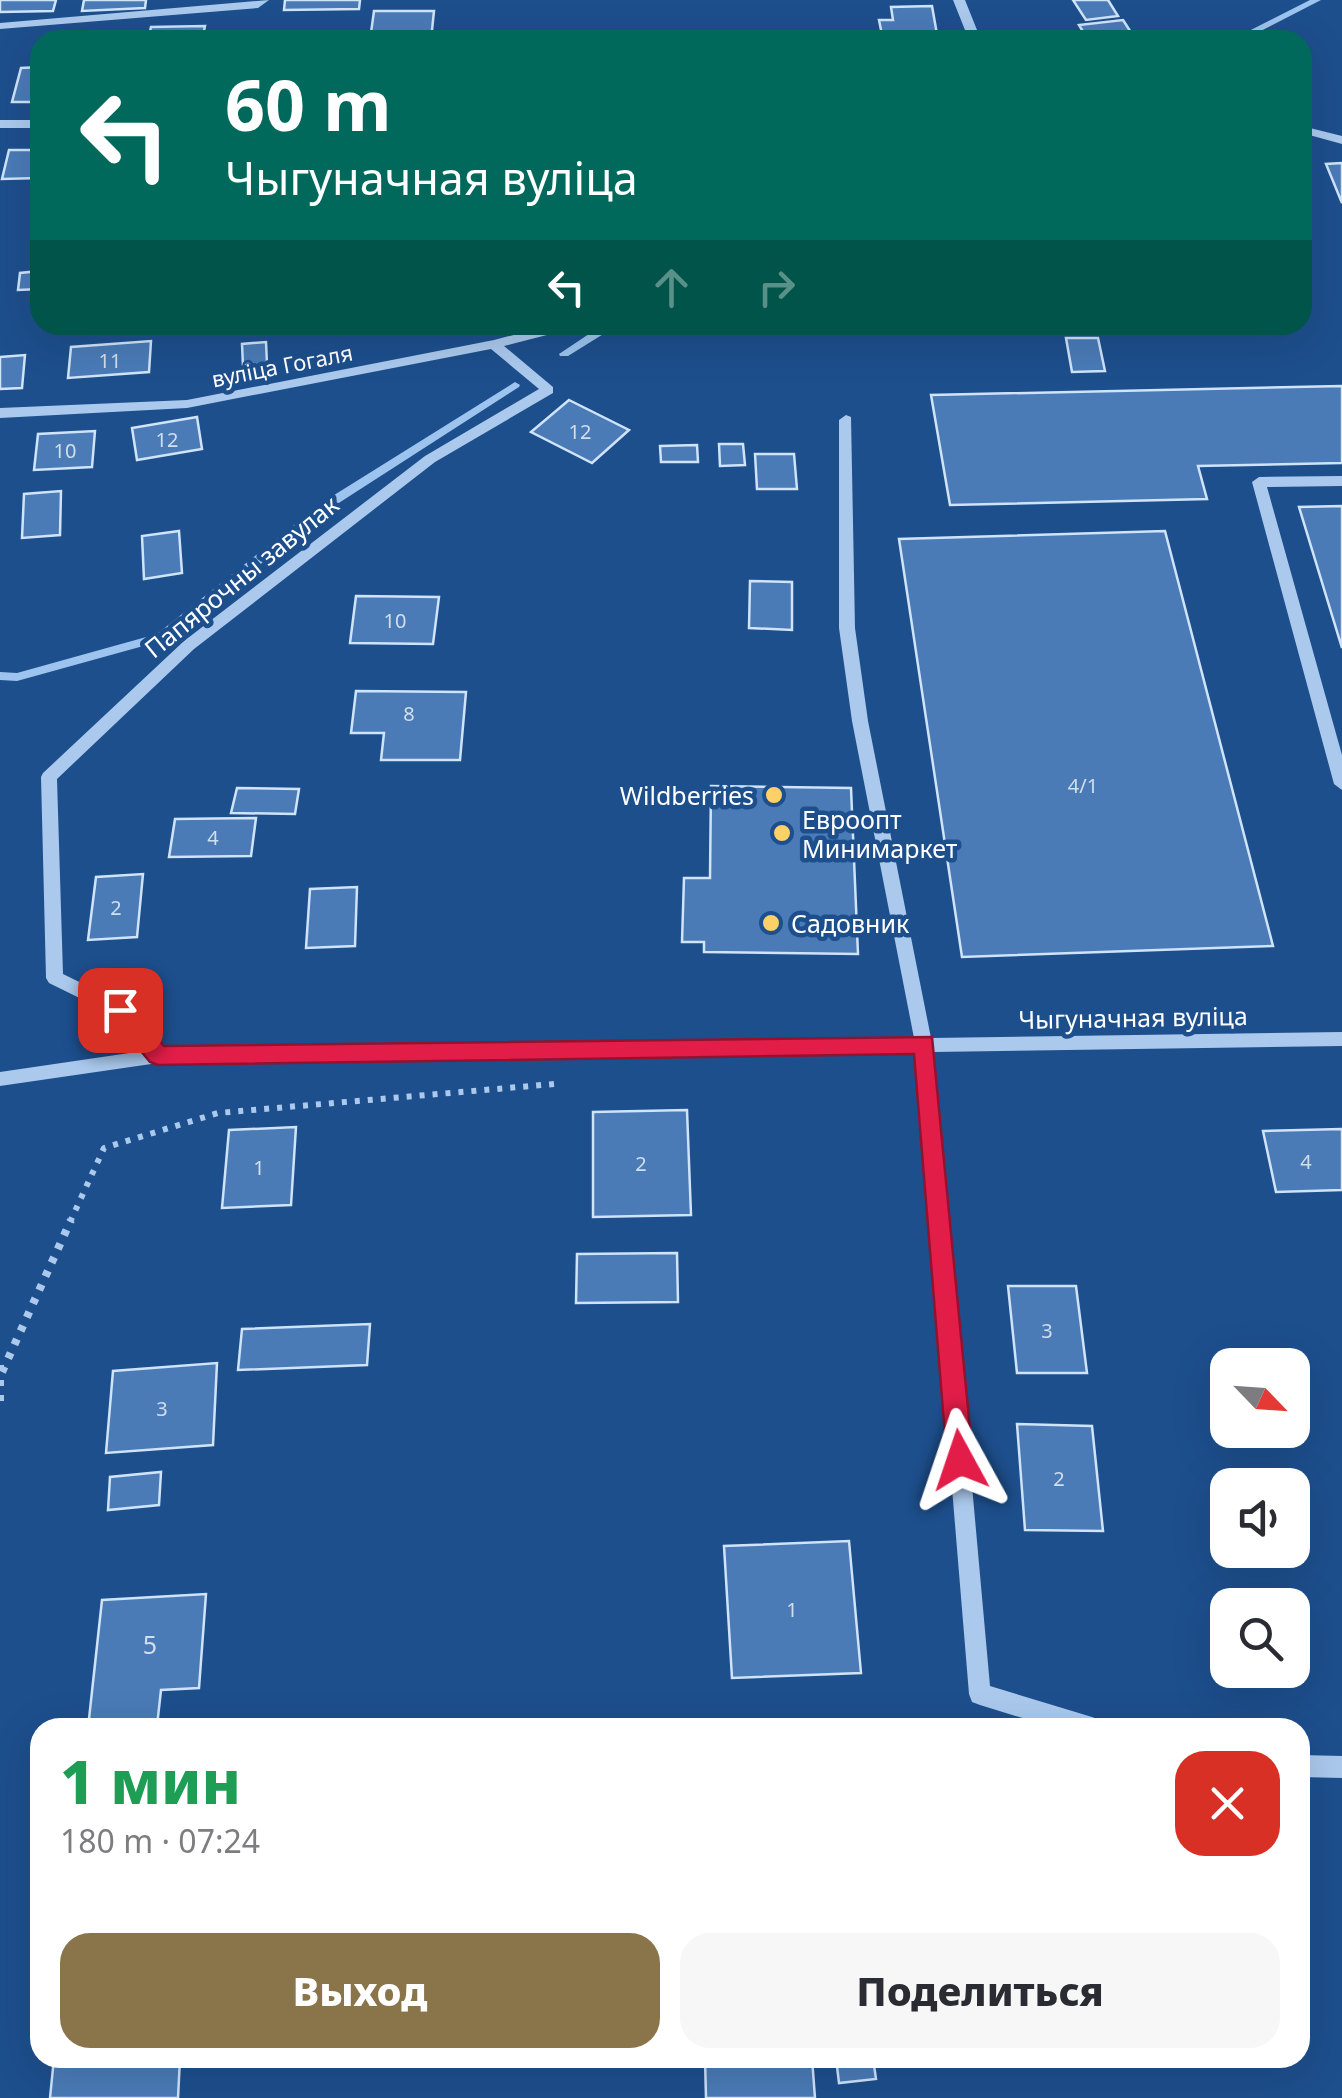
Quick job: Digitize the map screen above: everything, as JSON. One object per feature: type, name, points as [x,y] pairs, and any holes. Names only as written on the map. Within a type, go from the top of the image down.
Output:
[{"type":"street","points":[[0,26],[258,5],[263,0]]},
{"type":"street","points":[[959,0],[972,30]]},
{"type":"street","points":[[0,124],[30,124]]},
{"type":"street","points":[[1312,131],[1342,140]]},
{"type":"street","name":"вуліца Гогаля","points":[[0,413],[188,404],[529,335]]},
{"type":"street","name":"Папярочны завулак","points":[[158,1056],[120,1010],[55,978],[49,777],[204,633],[430,459],[548,390],[494,344]]},
{"type":"street","points":[[846,420],[847,628],[860,721],[924,1044],[980,1694],[1059,1718]]},
{"type":"street","points":[[1342,481],[1259,482],[1342,784]]},
{"type":"street","name":"Чыгуначная вуліца","points":[[0,1079],[158,1056],[1342,1039]]},
{"type":"street","points":[[1310,1766],[1342,1767]]},
{"type":"path","points":[[0,1405],[1,1369],[104,1148],[218,1113],[564,1083]]},
{"type":"building","points":[[0,0],[56,0],[53,11],[0,12]]},
{"type":"building","points":[[84,0],[146,0],[145,8],[82,11]]},
{"type":"building","points":[[285,0],[360,0],[359,9],[284,10]]},
{"type":"building","points":[[1073,0],[1108,0],[1118,16],[1086,20]]},
{"type":"building","points":[[932,6],[936,30],[881,30],[879,20],[893,20],[891,7]]},
{"type":"building","points":[[374,11],[434,11],[432,30],[371,30]]},
{"type":"building","points":[[1123,20],[1130,30],[1082,30],[1079,25]]},
{"type":"building","points":[[205,26],[204,30],[150,30]]},
{"type":"building","points":[[21,68],[30,68],[30,102],[12,102]]},
{"type":"building","points":[[9,150],[30,150],[30,178],[2,179]]},
{"type":"building","points":[[1342,163],[1342,203],[1326,164]]},
{"type":"building","points":[[30,272],[30,289],[18,290],[20,273]]},
{"type":"building","points":[[1066,338],[1098,338],[1105,371],[1072,372]]},
{"type":"building","points":[[151,341],[149,372],[68,378],[71,347]]},
{"type":"building","points":[[266,342],[267,364],[243,366],[242,344]]},
{"type":"building","points":[[25,355],[22,388],[0,389],[0,357]]},
{"type":"building","points":[[1342,386],[1342,463],[1198,466],[1207,499],[950,505],[931,395]]},
{"type":"building","points":[[569,400],[629,430],[592,463],[531,432]]},
{"type":"building","points":[[197,417],[202,449],[137,460],[132,428]]},
{"type":"building","points":[[95,431],[92,467],[34,470],[38,434]]},
{"type":"building","points":[[719,444],[743,444],[745,465],[720,466]]},
{"type":"building","points":[[697,445],[698,462],[661,462],[660,446]]},
{"type":"building","points":[[755,454],[794,454],[797,489],[757,489]]},
{"type":"building","points":[[61,491],[60,535],[22,538],[24,494]]},
{"type":"building","points":[[1342,506],[1342,648],[1299,507]]},
{"type":"building","points":[[179,531],[182,573],[144,579],[142,536]]},
{"type":"building","points":[[1165,531],[1273,946],[962,957],[899,539]]},
{"type":"building","points":[[750,581],[792,582],[792,630],[749,628]]},
{"type":"building","points":[[356,596],[439,597],[433,644],[350,643]]},
{"type":"building","points":[[356,691],[466,692],[460,760],[381,760],[384,733],[351,733]]},
{"type":"building","name":"Евроопт Минимаркет","points":[[711,786],[851,788],[858,954],[704,952],[704,942],[682,942],[684,878],[710,878]]},
{"type":"building","points":[[237,788],[299,789],[295,814],[231,813]]},
{"type":"building","points":[[256,818],[251,856],[169,857],[175,819]]},
{"type":"building","points":[[143,874],[137,937],[88,940],[96,877]]},
{"type":"building","points":[[357,887],[355,946],[306,948],[310,889]]},
{"type":"building","points":[[687,1110],[691,1215],[593,1217],[593,1112]]},
{"type":"building","points":[[296,1127],[291,1205],[222,1208],[229,1130]]},
{"type":"building","points":[[1342,1129],[1342,1190],[1276,1192],[1263,1131]]},
{"type":"building","points":[[677,1253],[678,1302],[576,1303],[577,1254]]},
{"type":"building","points":[[1008,1286],[1076,1286],[1087,1373],[1017,1373]]},
{"type":"building","points":[[370,1324],[367,1365],[238,1370],[242,1329]]},
{"type":"building","points":[[217,1363],[213,1445],[106,1453],[113,1371]]},
{"type":"building","points":[[1017,1424],[1092,1426],[1103,1531],[1025,1530]]},
{"type":"building","points":[[161,1472],[159,1505],[108,1510],[110,1477]]},
{"type":"building","points":[[849,1541],[861,1673],[732,1678],[724,1546]]},
{"type":"building","points":[[206,1594],[199,1688],[161,1690],[158,1718],[89,1718],[102,1600]]},
{"type":"building","points":[[53,2068],[180,2068],[178,2098],[50,2098]]},
{"type":"building","points":[[705,2068],[813,2068],[815,2098],[706,2098]]},
{"type":"building","points":[[837,2068],[874,2068],[876,2079],[839,2083]]},
{"type":"waterway","points":[[1256,30],[1317,0]]},
{"type":"waterway","points":[[564,354],[594,335]]},
{"type":"waterway","points":[[0,676],[17,677],[161,637],[327,505],[515,385]]},
{"type":"place","name":"Wildberries","points":[[774,795]]},
{"type":"place","name":"Евроопт Минимаркет","points":[[782,833]]},
{"type":"place","name":"Садовник","points":[[771,923]]},
{"type":"route","points":[[120,1010],[158,1056],[924,1044],[960,1460]]}]
